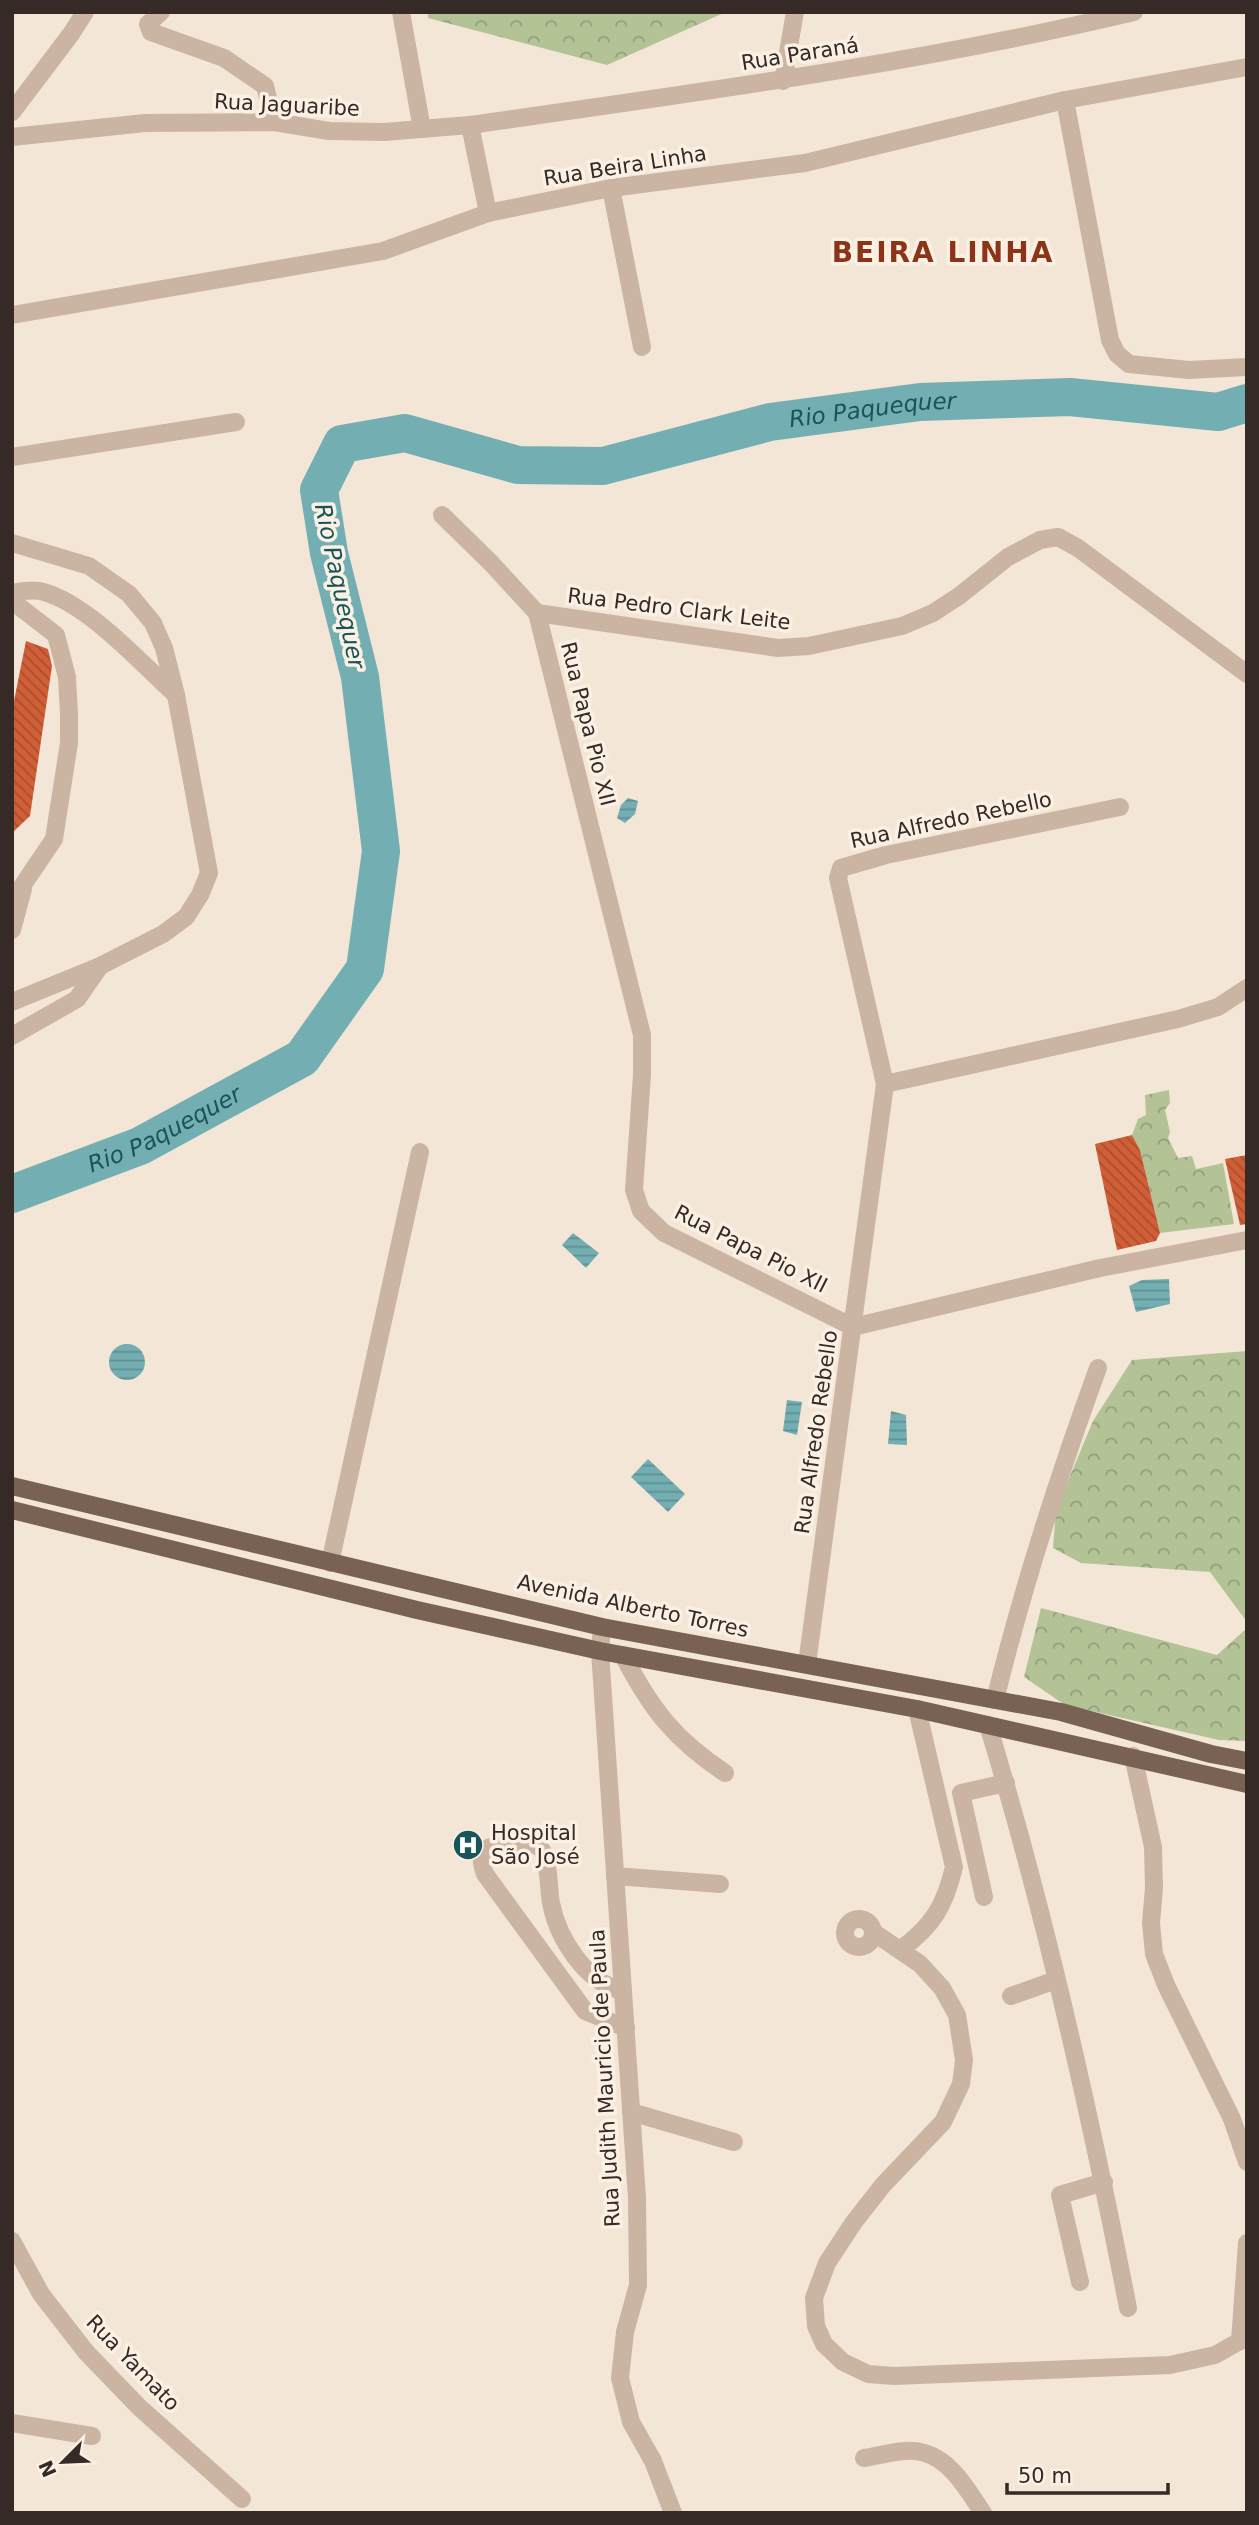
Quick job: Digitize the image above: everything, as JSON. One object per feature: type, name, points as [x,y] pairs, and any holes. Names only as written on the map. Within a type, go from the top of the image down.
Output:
[{"type":"main road","name":"Avenida Alberto Torres","points":[[12,1486],[602,1627],[1061,1712],[1211,1754],[1247,1761]]},
{"type":"main road","points":[[12,1510],[418,1610],[600,1651],[917,1709],[1247,1784]]},
{"type":"street","points":[[12,112],[85,12]]},
{"type":"street","points":[[161,12],[148,24],[151,32],[224,58],[265,86],[274,122]]},
{"type":"street","points":[[401,12],[422,129]]},
{"type":"street","points":[[783,81],[795,12]]},
{"type":"street","name":"Rua Paraná","points":[[470,125],[783,81],[933,54],[1134,12]]},
{"type":"street","name":"Rua Beira Linha","points":[[12,315],[383,251],[488,213],[611,188],[805,163],[1065,100],[1247,67]]},
{"type":"street","points":[[1065,100],[1110,340],[1117,354],[1129,364],[1177,369],[1247,367]]},
{"type":"street","name":"Rua Jaguaribe","points":[[12,137],[145,123],[274,122],[329,131],[384,132],[470,125]]},
{"type":"street","points":[[470,125],[488,213]]},
{"type":"street","points":[[611,188],[642,347]]},
{"type":"street","points":[[12,457],[236,422]]},
{"type":"street","name":"Rua Papa Pio XII","points":[[442,515],[537,613],[642,1035],[635,1190],[642,1211],[664,1233],[853,1327]]},
{"type":"street","name":"Rua Pedro Clark Leite","points":[[537,613],[778,648],[809,646],[902,626],[933,613],[1008,557],[1040,540],[1058,537],[1078,548],[1247,674]]},
{"type":"street","points":[[12,543],[89,566],[129,594],[153,623],[164,648],[176,695],[209,873],[200,895],[186,917],[163,934],[100,966],[12,1002]]},
{"type":"street","points":[[12,593],[24,590],[43,591],[69,602],[94,620],[176,695]]},
{"type":"street","points":[[12,601],[56,635],[67,677],[69,713],[69,743],[54,839],[12,901]]},
{"type":"street","name":"Rua Alfredo Rebello","points":[[807,1664],[886,1084],[838,878],[841,868],[886,855],[1120,807]]},
{"type":"street","points":[[12,930],[24,885]]},
{"type":"street","points":[[12,1036],[77,999],[100,966]]},
{"type":"street","points":[[886,1084],[1178,1019],[1218,1007],[1247,988]]},
{"type":"street","points":[[330,1563],[420,1152]]},
{"type":"street","points":[[853,1327],[1100,1268],[1247,1240]]},
{"type":"street","points":[[995,1700],[1037,1546],[1063,1463],[1098,1368]]},
{"type":"street","name":"Rua Judith Mauricio de Paula","points":[[602,1627],[600,1651],[636,2198],[638,2285],[625,2332],[620,2378],[631,2422],[653,2461],[673,2513]]},
{"type":"street","points":[[623,1655],[641,1690],[676,1734],[694,1752],[725,1773]]},
{"type":"street","points":[[901,1949],[923,1934],[936,1914],[949,1890],[954,1867],[917,1709]]},
{"type":"street","points":[[988,1724],[1006,1783],[1056,1980],[1104,2182],[1128,2308]]},
{"type":"street","points":[[1133,1756],[1153,1847],[1151,1923],[1154,1954],[1166,1985],[1232,2119],[1247,2162]]},
{"type":"street","points":[[984,1897],[961,1793],[1006,1783]]},
{"type":"street","points":[[623,1991],[610,1988],[587,1972],[566,1942],[551,1905],[545,1856],[541,1848],[535,1844],[488,1847],[482,1854],[481,1862],[485,1874],[585,2011],[626,2028]]},
{"type":"street","points":[[615,1876],[720,1884]]},
{"type":"street","points":[[873,1932],[920,1964],[942,1988],[957,2015],[964,2060],[961,2084],[943,2122],[883,2185],[827,2263],[814,2298],[816,2326],[824,2344],[843,2362],[868,2374],[894,2376],[1170,2365],[1215,2355],[1243,2339],[1247,2243]]},
{"type":"street","points":[[1011,1996],[1056,1980]]},
{"type":"street","points":[[631,2112],[734,2142]]},
{"type":"street","points":[[1080,2282],[1060,2195],[1104,2182]]},
{"type":"street","name":"Rua Yamato","points":[[12,2241],[41,2294],[86,2352],[139,2407],[242,2499]]},
{"type":"street","points":[[12,2423],[92,2437]]},
{"type":"street","points":[[864,2458],[903,2452],[925,2453],[950,2468],[983,2513]]},
{"type":"green space","points":[[428,12],[726,12],[607,65],[428,18]]},
{"type":"green space","points":[[1169,1090],[1170,1103],[1165,1110],[1170,1132],[1168,1138],[1178,1158],[1192,1156],[1196,1169],[1223,1163],[1234,1224],[1160,1233],[1140,1150],[1132,1135],[1138,1119],[1146,1115],[1145,1095]]},
{"type":"green space","points":[[1247,1351],[1247,1622],[1210,1572],[1081,1563],[1053,1548],[1056,1510],[1093,1421],[1132,1360]]},
{"type":"green space","points":[[1041,1608],[1217,1655],[1247,1628],[1247,1741],[1219,1740],[1065,1705],[1024,1677]]},
{"type":"water","points":[[628,798],[638,801],[635,814],[625,823],[617,818],[621,805]]},
{"type":"water","points":[[573,1233],[599,1253],[586,1268],[562,1245]]},
{"type":"water","points":[[1169,1279],[1170,1304],[1136,1312],[1129,1286],[1142,1280]]},
{"type":"water","points":[[127,1344],[140,1349],[145,1362],[140,1375],[127,1380],[114,1375],[109,1362],[114,1349]]},
{"type":"water","points":[[787,1400],[802,1402],[797,1435],[783,1431]]},
{"type":"water","points":[[891,1411],[906,1415],[907,1445],[888,1444]]},
{"type":"water","points":[[648,1459],[685,1494],[668,1512],[631,1477]]},
{"type":"building","points":[[26,641],[48,649],[52,666],[30,816],[12,833],[12,711]]},
{"type":"building","points":[[1132,1135],[1140,1150],[1160,1233],[1156,1241],[1117,1250],[1095,1144]]},
{"type":"building","points":[[1247,1155],[1247,1224],[1240,1225],[1225,1159]]},
{"type":"waterway","name":"Rio Paquequer","points":[[12,1194],[140,1146],[302,1058],[365,969],[381,851],[360,677],[329,553],[319,490],[342,444],[405,433],[518,465],[603,466],[770,422],[920,402],[1070,397],[1218,412],[1247,403]]},
{"type":"place","name":"Hospital São José","points":[[468,1845]]},
{"type":"district","name":"BEIRA LINHA","points":[[943,252]]}]
